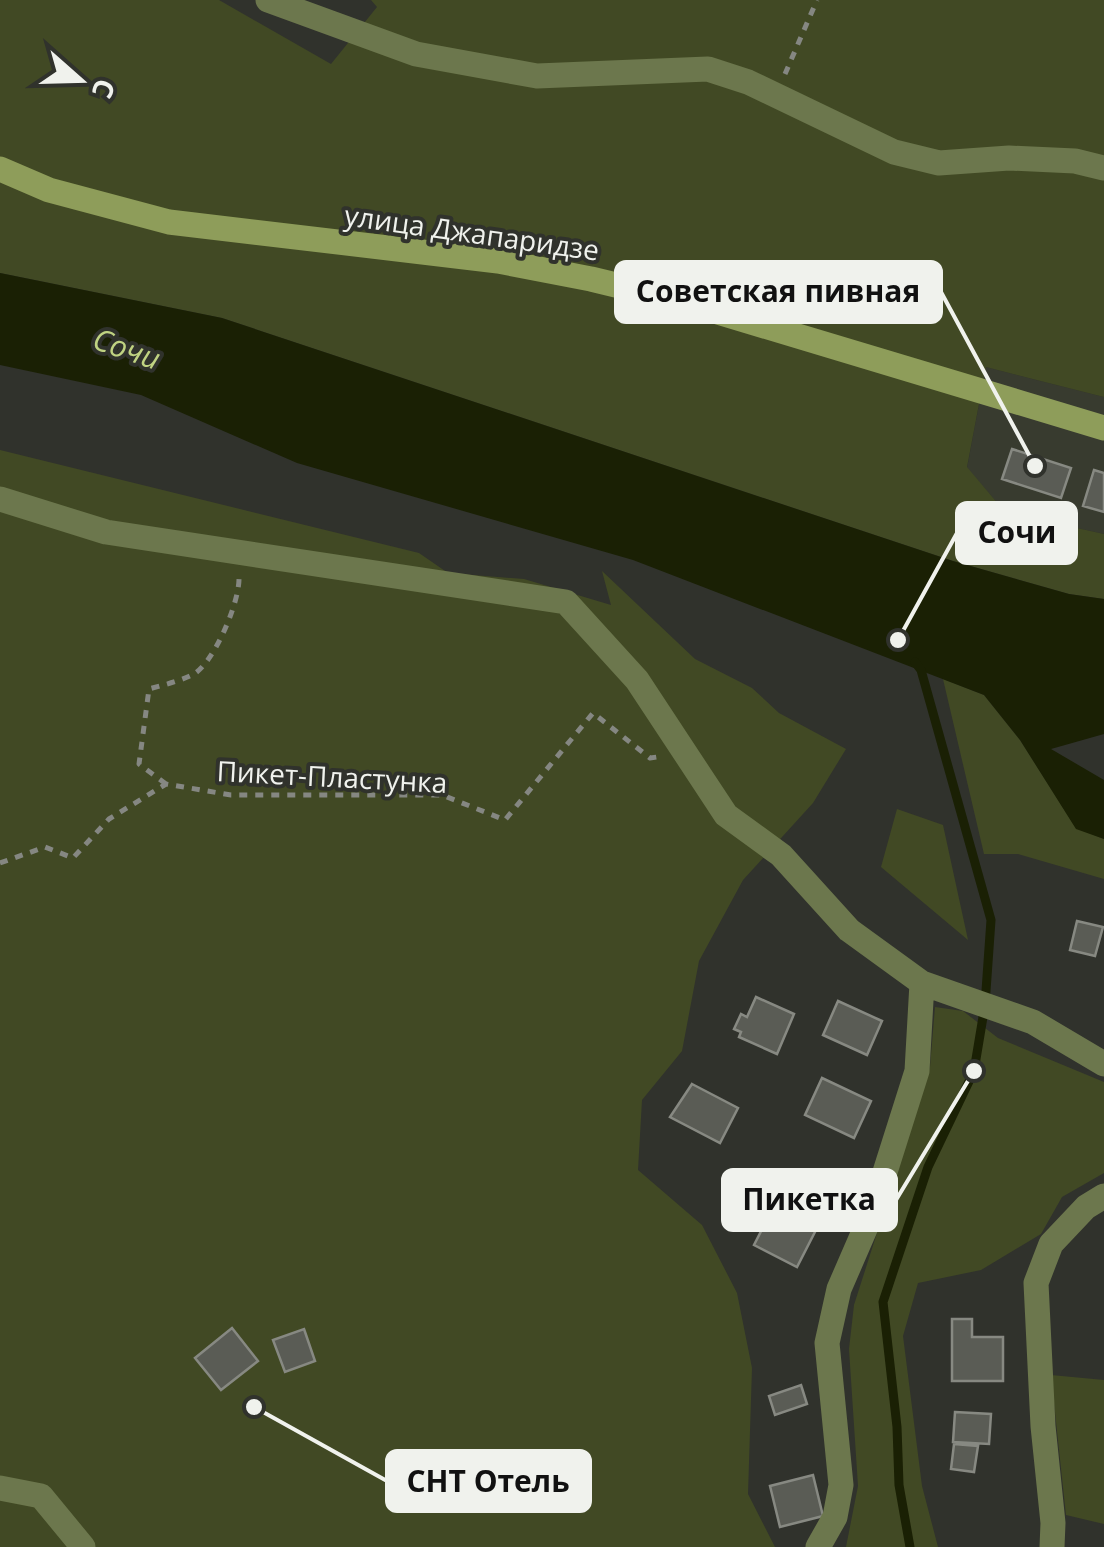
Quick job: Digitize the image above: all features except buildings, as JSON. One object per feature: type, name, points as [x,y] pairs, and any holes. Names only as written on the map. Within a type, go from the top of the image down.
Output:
[{"type":"street","points":[[268,0],[416,54],[536,76],[708,69],[776,95],[894,152],[938,163],[1009,158],[1075,161],[1104,168]]},
{"type":"street","name":"улица Джапаридзе","points":[[0,169],[49,190],[169,222],[498,261],[591,278],[678,300],[1104,428]]},
{"type":"street","points":[[0,499],[106,532],[566,602],[638,680],[726,815],[781,855],[848,930],[922,983],[1033,1022],[1104,1064]]},
{"type":"street","points":[[818,1547],[836,1517],[841,1485],[827,1344],[839,1289],[872,1212],[917,1071],[922,983]]},
{"type":"street","points":[[1052,1547],[1036,1283],[1051,1244],[1086,1208],[1104,1196]]},
{"type":"street","points":[[0,1488],[41,1496],[82,1547]]},
{"type":"path","points":[[776,95],[817,0]]},
{"type":"path","points":[[0,863],[45,846],[73,858],[109,819],[166,784],[139,764],[149,689],[196,673],[220,639],[240,592],[239,552]]},
{"type":"path","name":"Пикет-Пластунка","points":[[166,784],[230,795],[442,795],[505,820],[594,713],[650,758],[684,751]]},
{"type":"shaded area","points":[[0,0],[219,0],[331,64],[377,7],[371,0],[1104,0],[1104,397],[986,367],[967,467],[1005,512],[1104,534],[1104,599],[1069,594],[953,561],[222,318],[0,273]]},
{"type":"shaded area","points":[[986,367],[1104,397],[1104,534],[1005,512],[967,468]]},
{"type":"shaded area","points":[[0,450],[419,553],[448,573],[524,579],[611,605],[602,571],[695,659],[752,688],[779,713],[846,749],[813,803],[743,880],[699,961],[682,1051],[642,1100],[638,1170],[702,1225],[737,1293],[752,1368],[748,1494],[775,1547],[0,1547]]},
{"type":"shaded area","points":[[943,679],[984,695],[1020,740],[1076,828],[1104,839],[1104,879],[1018,854],[984,854]]},
{"type":"shaded area","points":[[897,809],[943,825],[968,940],[881,867]]},
{"type":"shaded area","points":[[935,1007],[963,1011],[998,1038],[1104,1082],[1104,1173],[1062,1197],[1041,1234],[981,1270],[918,1283],[903,1336],[922,1486],[938,1547],[846,1547],[858,1486],[849,1349],[854,1305],[930,1067]]},
{"type":"shaded area","points":[[1051,1375],[1104,1380],[1104,1524],[1066,1515]]},
{"type":"water","points":[[0,273],[222,318],[953,561],[1069,594],[1104,599],[1104,734],[1051,749],[1104,780],[1104,839],[1076,829],[1020,740],[984,695],[633,560],[297,463],[141,395],[0,365]]},
{"type":"waterway","points":[[910,1547],[899,1485],[897,1427],[883,1302],[928,1167],[974,1071],[985,1005],[991,920],[921,670],[915,662]]},
{"type":"place","name":"Советская пивная","points":[[1035,466]]},
{"type":"place","name":"Сочи","points":[[898,640]]},
{"type":"place","name":"Пикетка","points":[[974,1071]]},
{"type":"place","name":"СНТ Отель","points":[[254,1407]]}]
